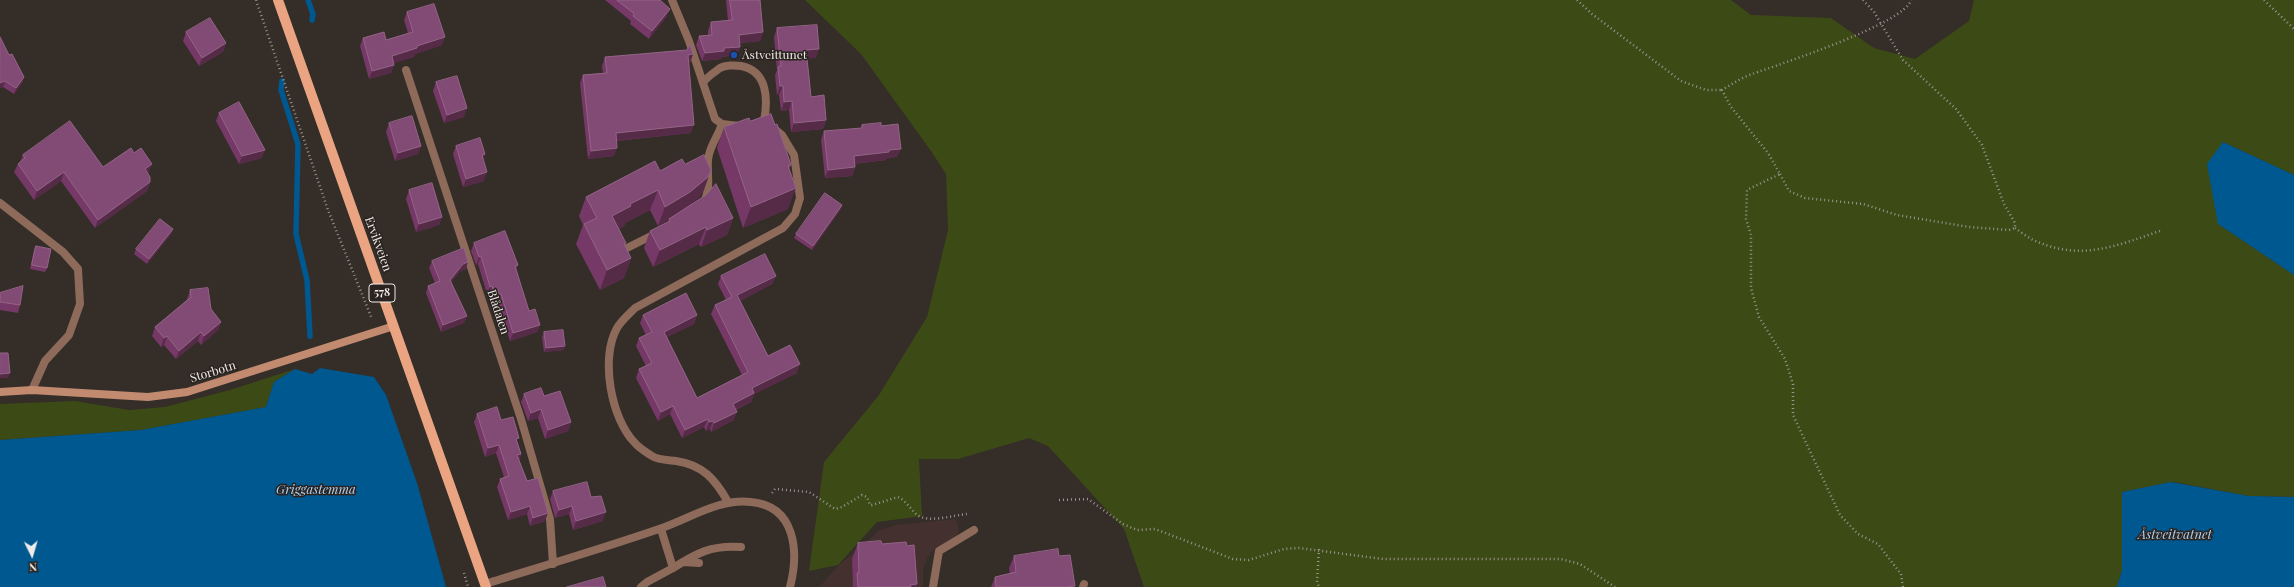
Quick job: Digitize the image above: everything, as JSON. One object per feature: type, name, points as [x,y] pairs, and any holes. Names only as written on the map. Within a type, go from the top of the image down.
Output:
[{"type":"main road","name":"Ervikveien","points":[[278,0],[485,585]]},
{"type":"street","points":[[672,0],[715,118],[722,124],[745,125]]},
{"type":"street","points":[[703,82],[721,67],[737,66],[751,70],[760,77],[765,86],[767,106],[761,122],[782,134],[794,155],[800,198],[795,214],[783,228],[635,308],[617,328],[609,351],[610,383],[618,416],[634,443],[654,457],[680,461],[704,470],[720,487],[728,502]]},
{"type":"street","name":"Blådalen","points":[[406,70],[523,426],[550,519],[553,564]]},
{"type":"street","points":[[697,208],[703,204],[709,192],[708,160],[710,147],[722,124]]},
{"type":"street","points":[[0,203],[63,252],[78,269],[80,304],[69,335],[46,361],[32,390]]},
{"type":"street","points":[[627,248],[665,228]]},
{"type":"street","name":"Storbotn","points":[[0,392],[32,390],[148,397],[187,392],[394,326]]},
{"type":"street","points":[[485,585],[660,529],[728,502],[752,502],[776,510],[788,523],[795,550],[790,587]]},
{"type":"street","points":[[660,529],[673,568]]},
{"type":"street","points":[[933,587],[939,551],[974,530]]},
{"type":"street","points":[[641,587],[698,552],[717,547],[741,547]]},
{"type":"street","points":[[683,562],[699,563]]},
{"type":"path","points":[[256,0],[328,210],[378,332]]},
{"type":"path","points":[[1577,0],[1681,82],[1706,90],[1722,90],[1752,74],[1840,42],[1880,24],[1906,9],[1911,0]]},
{"type":"path","points":[[1863,0],[1874,12],[1903,60],[1956,109],[1982,145],[2004,204],[2015,223],[2015,228]]},
{"type":"path","points":[[2264,0],[2294,29]]},
{"type":"path","points":[[1722,90],[1731,107],[1768,153],[1789,191],[1805,198],[1864,204],[1897,215],[1969,227],[2009,230],[2015,228],[2038,242],[2066,250],[2108,249],[2160,231]]},
{"type":"path","points":[[1780,174],[1747,190],[1746,219],[1751,235],[1751,288],[1759,317],[1786,359],[1793,384],[1793,414],[1840,515],[1858,534],[1878,544],[1901,574],[1903,587]]},
{"type":"path","points":[[765,506],[774,489],[809,492],[835,509],[842,507],[862,495],[867,497],[870,505],[898,497],[917,515],[926,519],[967,514]]},
{"type":"path","points":[[1059,500],[1088,499],[1123,524],[1138,530],[1155,529],[1233,559],[1249,560],[1284,549],[1319,549],[1384,559],[1561,559],[1580,564],[1614,587]]},
{"type":"path","points":[[1319,549],[1317,582],[1319,587]]},
{"type":"path","points":[[463,567],[468,587]]},
{"type":"shaded area","points":[[956,519],[959,531],[955,538],[931,552],[927,559],[923,569],[923,587],[819,587],[839,565],[880,530],[896,525]]},
{"type":"green space","points":[[805,0],[1731,0],[1751,15],[1831,18],[1874,48],[1915,59],[1969,21],[1974,0],[2294,0],[2294,175],[2223,142],[2218,224],[2294,275],[2294,497],[2249,496],[2174,482],[2122,492],[2122,570],[2117,587],[1144,587],[1124,529],[1048,446],[1029,438],[958,459],[919,459],[922,516],[877,522],[838,565],[809,571],[824,462],[879,395],[927,317],[948,230],[946,174],[861,54]]},
{"type":"green space","points":[[295,369],[274,382],[266,407],[141,430],[0,440],[0,404],[75,401],[129,410],[165,407],[230,390]]},
{"type":"water","points":[[2223,142],[2294,175],[2294,275],[2218,224],[2207,164]]},
{"type":"water","name":"Griggastemma","points":[[320,368],[374,377],[386,395],[417,483],[446,587],[0,587],[0,440],[141,430],[266,407],[274,382],[295,369],[312,374]]},
{"type":"water","name":"Åstveitvatnet","points":[[2171,482],[2249,496],[2294,497],[2294,587],[2117,587],[2122,570],[2122,492]]},
{"type":"building","points":[[617,0],[660,0],[670,9],[652,31],[633,16],[634,14]]},
{"type":"building","points":[[730,0],[760,0],[763,32],[739,35],[740,47],[724,48],[724,51],[705,53],[699,36],[712,35],[711,22],[732,20]]},
{"type":"building","points":[[434,4],[445,37],[392,56],[394,65],[372,71],[363,38],[384,32],[386,40],[413,32],[407,12]]},
{"type":"building","points":[[210,18],[226,43],[202,58],[186,32]]},
{"type":"building","points":[[817,25],[819,49],[806,50],[811,97],[824,95],[826,120],[794,123],[792,101],[784,102],[783,86],[780,86],[778,67],[781,66],[777,28]]},
{"type":"building","points":[[0,37],[9,55],[12,54],[24,77],[16,88],[5,81],[0,83]]},
{"type":"building","points":[[690,45],[693,54],[688,55],[694,125],[616,133],[617,148],[591,151],[583,75],[607,73],[605,57],[687,50]]},
{"type":"building","points":[[457,76],[467,108],[447,115],[436,82]]},
{"type":"building","points":[[239,102],[265,150],[242,156],[219,113]]},
{"type":"building","points":[[771,114],[775,125],[777,124],[791,165],[788,166],[796,188],[751,207],[724,127],[749,118],[750,121]]},
{"type":"building","points":[[412,116],[421,146],[398,153],[389,123]]},
{"type":"building","points":[[70,121],[103,167],[131,148],[134,153],[141,148],[152,164],[145,169],[150,177],[150,182],[98,220],[64,172],[37,191],[18,164],[25,158],[23,155]]},
{"type":"building","points":[[881,123],[881,126],[898,124],[901,149],[854,156],[855,167],[828,170],[824,131],[862,128],[862,125]]},
{"type":"building","points":[[480,138],[485,154],[482,155],[487,172],[466,179],[456,146]]},
{"type":"building","points":[[704,155],[711,170],[708,177],[690,192],[665,207],[658,190],[630,204],[631,206],[612,216],[626,243],[624,244],[631,258],[607,270],[584,224],[597,218],[586,197],[655,161],[660,171],[682,159],[685,164]]},
{"type":"building","points":[[432,183],[442,217],[419,224],[409,190]]},
{"type":"building","points":[[716,184],[733,218],[707,230],[706,227],[660,250],[650,231],[670,221],[669,219],[706,195]]},
{"type":"building","points":[[825,193],[842,205],[813,246],[796,234]]},
{"type":"building","points":[[160,219],[173,229],[149,259],[136,249]]},
{"type":"building","points":[[505,231],[518,265],[515,266],[529,311],[535,309],[540,325],[513,333],[501,294],[495,295],[492,286],[490,287],[481,256],[479,257],[474,243]]},
{"type":"building","points":[[36,246],[51,249],[47,268],[32,265]]},
{"type":"building","points":[[464,248],[468,262],[463,264],[450,280],[467,316],[443,325],[428,286],[440,281],[432,261]]},
{"type":"building","points":[[765,254],[776,276],[737,295],[768,356],[790,345],[800,364],[752,388],[754,393],[733,404],[737,412],[714,423],[713,421],[709,422],[708,419],[685,430],[673,406],[661,412],[639,369],[652,363],[639,338],[652,332],[643,315],[686,293],[697,315],[664,332],[697,398],[748,372],[715,305],[732,297],[721,276]]},
{"type":"building","points":[[23,286],[20,305],[0,302],[0,293]]},
{"type":"building","points":[[208,288],[211,309],[221,322],[204,336],[201,332],[179,351],[167,336],[164,338],[155,327],[191,297],[190,290]]},
{"type":"building","points":[[563,330],[565,346],[546,348],[544,332]]},
{"type":"building","points":[[0,353],[8,353],[10,373],[0,374]]},
{"type":"building","points":[[541,388],[544,396],[560,391],[571,422],[548,430],[541,409],[531,413],[524,394]]},
{"type":"building","points":[[497,407],[501,420],[513,417],[519,438],[516,439],[521,454],[517,455],[527,481],[538,478],[548,513],[533,518],[530,506],[511,512],[500,479],[509,476],[499,445],[488,448],[477,414]]},
{"type":"building","points":[[587,482],[591,497],[601,496],[606,512],[576,521],[572,506],[559,510],[553,491]]},
{"type":"building","points":[[881,541],[882,544],[906,542],[907,546],[914,545],[917,584],[910,585],[911,587],[858,587],[858,543]]},
{"type":"building","points":[[1058,549],[1059,556],[1070,555],[1075,586],[996,587],[995,577],[1016,572],[1014,556]]},
{"type":"building","points":[[603,577],[606,587],[567,587]]},
{"type":"waterway","points":[[308,0],[313,14],[312,20]]},
{"type":"waterway","points":[[282,81],[281,90],[298,144],[296,234],[307,280],[310,336]]},
{"type":"place","name":"Åstveittunet","points":[[734,55]]}]
